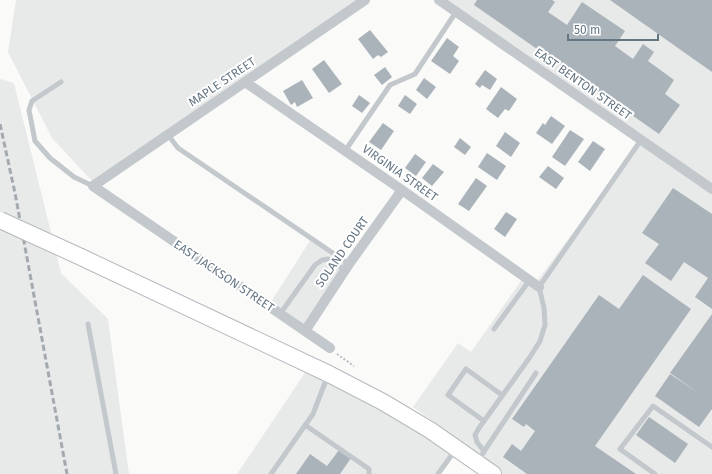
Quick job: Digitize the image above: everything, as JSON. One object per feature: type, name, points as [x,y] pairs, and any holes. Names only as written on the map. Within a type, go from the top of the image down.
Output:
[{"type":"main road","points":[[0,220],[15,225],[328,374],[383,402],[430,430],[457,449],[481,457],[493,474]]},
{"type":"street","name":"MAPLE STREET","points":[[93,186],[364,0]]},
{"type":"street","name":"EAST BENTON STREET","points":[[439,0],[712,189]]},
{"type":"street","name":"VIRGINIA STREET","points":[[245,82],[345,150],[539,288]]},
{"type":"street","name":"EAST JACKSON STREET","points":[[93,186],[330,348]]},
{"type":"street","name":"SOLAND COURT","points":[[305,331],[347,267],[402,190]]},
{"type":"lane","points":[[345,150],[390,85],[415,74],[456,12]]},
{"type":"lane","points":[[61,82],[32,100],[29,110],[35,141],[50,158],[74,177],[93,186]]},
{"type":"lane","points":[[168,135],[178,148],[347,267]]},
{"type":"lane","points":[[481,457],[475,435],[540,341],[545,325],[544,308],[539,288],[641,140]]},
{"type":"lane","points":[[280,314],[315,265],[322,260],[328,259],[347,267]]},
{"type":"lane","points":[[494,329],[529,281]]},
{"type":"lane","points":[[88,324],[116,474]]},
{"type":"lane","points":[[484,421],[448,395],[466,369],[502,395]]},
{"type":"lane","points":[[481,457],[536,373]]},
{"type":"lane","points":[[271,474],[313,414],[328,374]]},
{"type":"lane","points":[[655,474],[620,450],[653,406],[712,447]]},
{"type":"lane","points":[[305,425],[369,469],[369,474]]},
{"type":"lane","points":[[438,474],[457,449]]},
{"type":"path","points":[[330,348],[354,366]]},
{"type":"shaded area","points":[[16,0],[363,0],[93,182],[52,138],[8,52]]},
{"type":"shaded area","points":[[441,0],[712,0],[712,187]]},
{"type":"shaded area","points":[[0,79],[14,83],[61,273],[108,319],[129,474],[0,474]]},
{"type":"shaded area","points":[[641,141],[712,191],[712,474],[497,474],[468,453],[471,448],[413,407],[458,343],[471,352],[523,278],[534,285]]},
{"type":"shaded area","points":[[311,239],[348,264],[304,330],[269,305]]},
{"type":"shaded area","points":[[309,367],[455,449],[437,474],[237,474]]},
{"type":"building","points":[[477,0],[552,0],[555,2],[548,12],[567,25],[582,2],[625,31],[615,46],[633,59],[643,44],[654,52],[648,61],[674,80],[665,94],[680,105],[659,134],[474,5]]},
{"type":"building","points":[[610,0],[712,0],[712,72]]},
{"type":"building","points":[[370,30],[388,52],[381,57],[378,55],[373,59],[358,39]]},
{"type":"building","points":[[447,38],[459,47],[453,56],[459,61],[450,74],[431,61]]},
{"type":"building","points":[[324,60],[342,84],[329,93],[312,69]]},
{"type":"building","points":[[385,67],[392,77],[382,85],[374,75]]},
{"type":"building","points":[[485,70],[497,79],[490,90],[482,85],[480,88],[475,84]]},
{"type":"building","points":[[424,78],[436,87],[427,99],[416,90]]},
{"type":"building","points":[[302,80],[313,98],[297,107],[295,102],[291,105],[283,91]]},
{"type":"building","points":[[501,87],[517,99],[509,111],[505,109],[498,118],[486,109]]},
{"type":"building","points":[[359,95],[370,103],[362,113],[352,106]]},
{"type":"building","points":[[405,95],[417,104],[410,114],[398,106]]},
{"type":"building","points":[[551,116],[565,126],[552,144],[536,133],[543,123],[545,125]]},
{"type":"building","points":[[383,123],[394,131],[381,150],[369,142]]},
{"type":"building","points":[[570,130],[584,139],[565,166],[552,157]]},
{"type":"building","points":[[505,132],[520,143],[511,157],[496,146]]},
{"type":"building","points":[[460,138],[471,147],[465,155],[454,147]]},
{"type":"building","points":[[593,141],[605,149],[590,171],[578,162]]},
{"type":"building","points":[[487,153],[506,166],[497,180],[478,167]]},
{"type":"building","points":[[415,154],[426,162],[416,176],[405,168]]},
{"type":"building","points":[[433,164],[444,172],[432,186],[422,178]]},
{"type":"building","points":[[548,166],[564,178],[556,189],[539,177]]},
{"type":"building","points":[[476,178],[487,186],[469,211],[458,204]]},
{"type":"building","points":[[673,188],[712,214],[712,309],[695,297],[708,278],[684,262],[671,281],[645,263],[659,244],[642,233]]},
{"type":"building","points":[[506,212],[517,219],[505,237],[494,229]]},
{"type":"building","points":[[643,275],[691,309],[595,446],[636,474],[527,474],[503,457],[512,444],[521,451],[535,431],[526,424],[524,427],[512,419],[599,295],[619,309]]},
{"type":"building","points":[[712,314],[712,409],[699,427],[655,396],[670,374],[700,394],[670,373]]},
{"type":"building","points":[[649,417],[688,444],[675,463],[636,435]]},
{"type":"building","points":[[339,450],[351,458],[340,474],[296,474],[310,454],[327,466]]},
{"type":"railway","points":[[0,124],[15,193],[67,474]]}]
